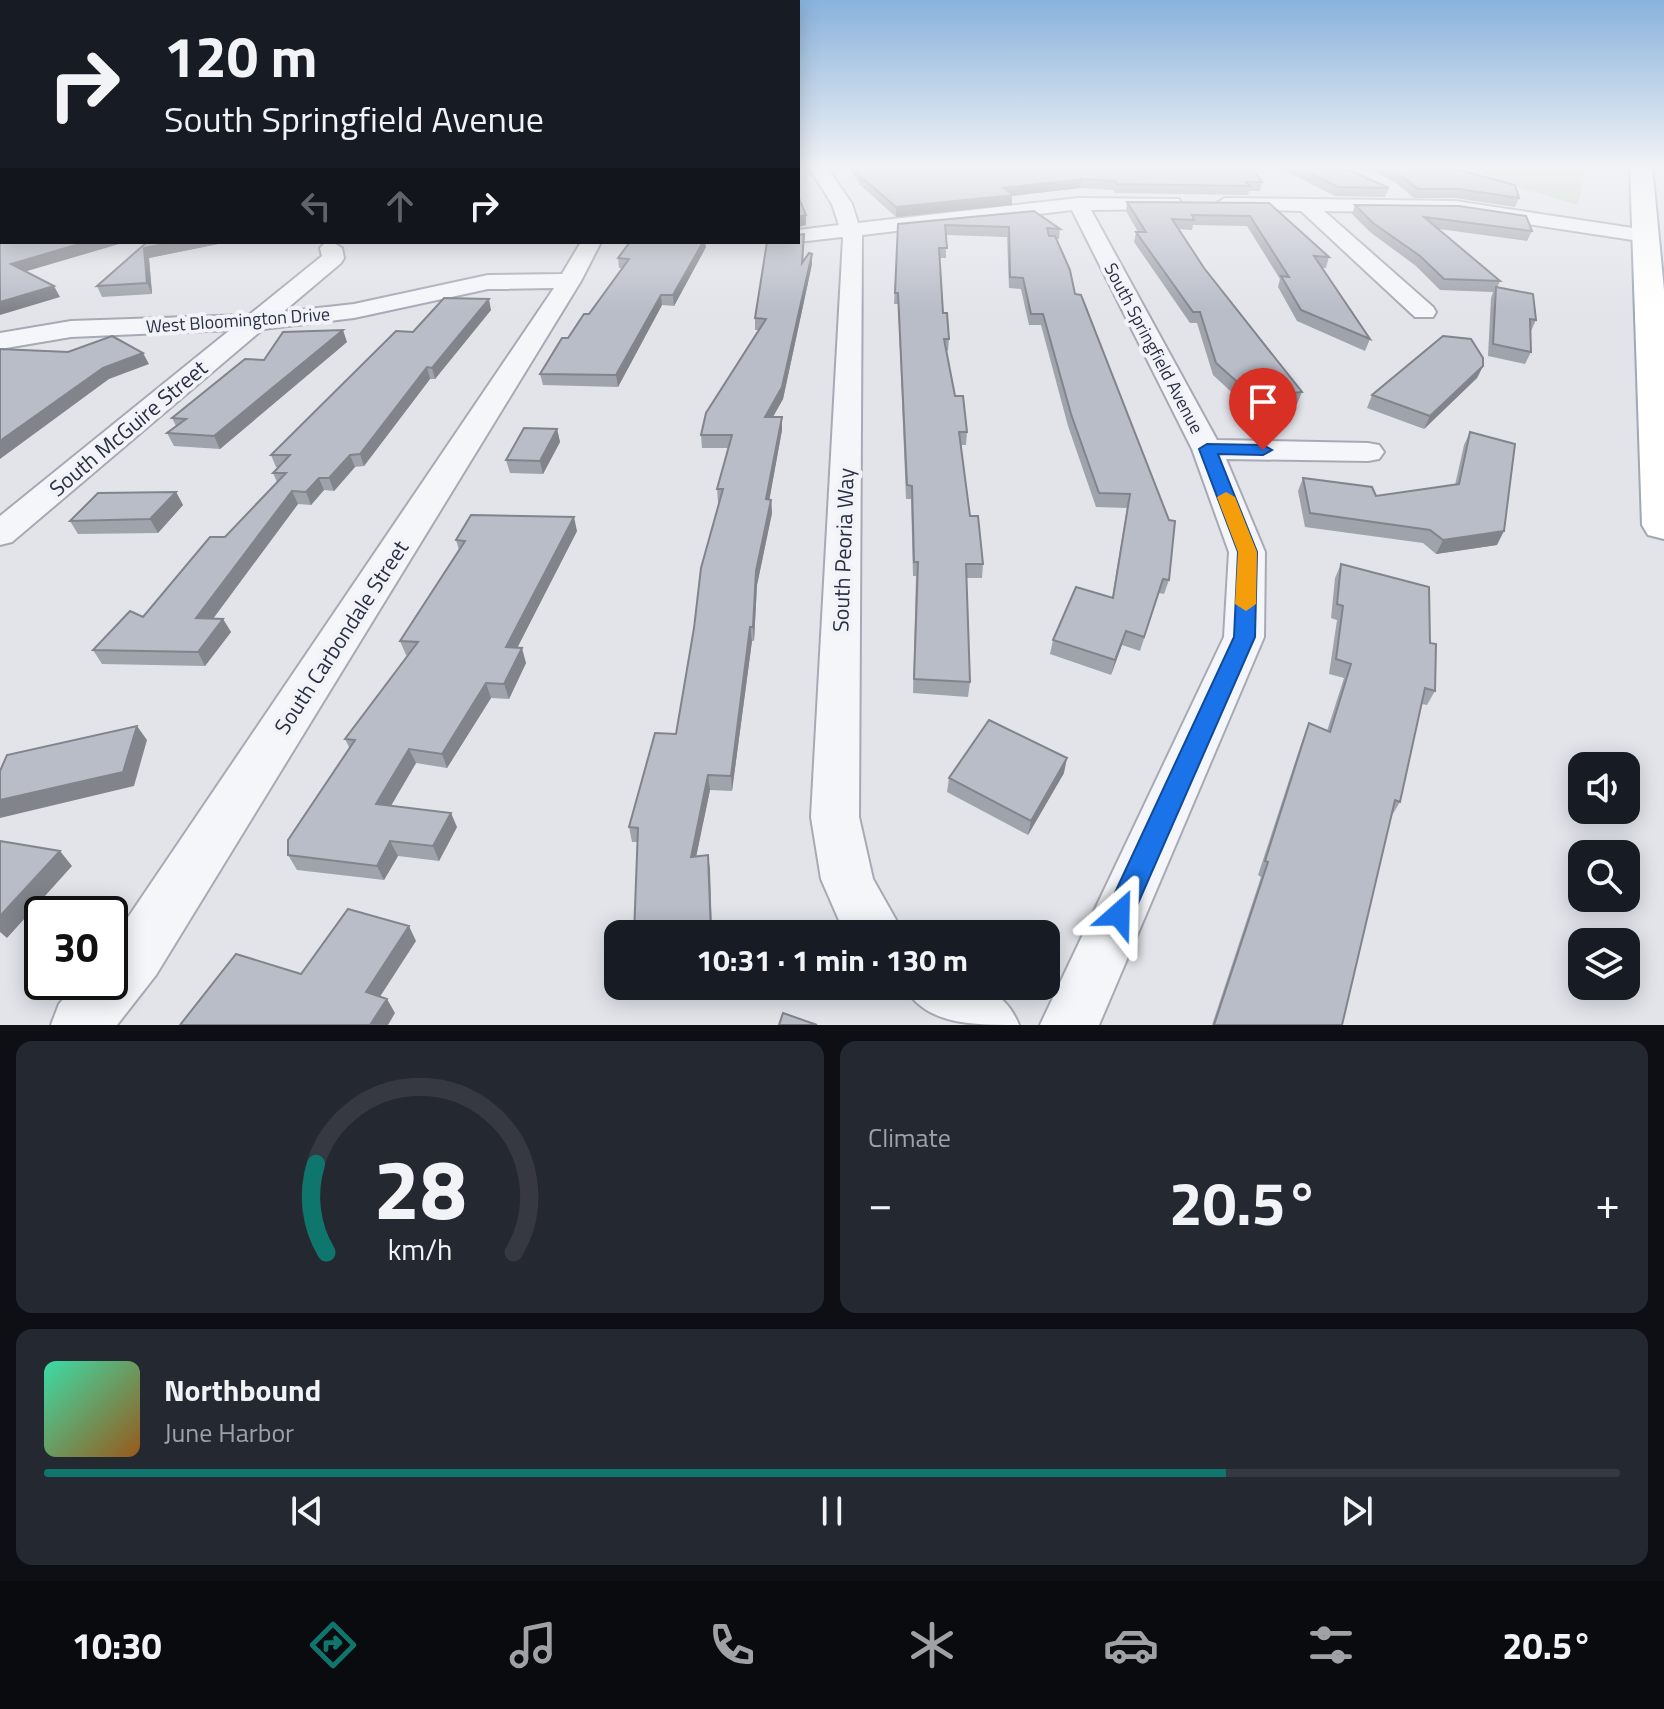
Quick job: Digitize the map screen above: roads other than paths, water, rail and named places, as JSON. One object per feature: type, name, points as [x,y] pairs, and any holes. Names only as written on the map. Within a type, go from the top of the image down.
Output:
[{"type":"main road","points":[[1644,214],[1664,525]]},
{"type":"street","name":"South Peoria Way","points":[[845,214],[853,254],[835,817],[841,868],[866,920]]},
{"type":"street","points":[[800,236],[992,214]]},
{"type":"street","name":"South Springfield Avenue","points":[[1069,1025],[1244,637],[1247,552],[1207,449],[1083,214]]},
{"type":"street","points":[[1316,214],[1424,312]]},
{"type":"street","points":[[1509,214],[1646,236]]},
{"type":"street","name":"South Carbondale Street","points":[[80,1025],[136,956],[570,281],[590,244]]},
{"type":"street","name":"South McGuire Street","points":[[0,534],[333,258],[331,248]]},
{"type":"street","name":"West Bloomington Drive","points":[[0,341],[71,329],[256,322],[354,311],[488,282],[570,281]]},
{"type":"street","name":"South Springfield Avenue","points":[[1207,449],[1368,452]]},
{"type":"street","points":[[953,1000],[990,1025]]}]
